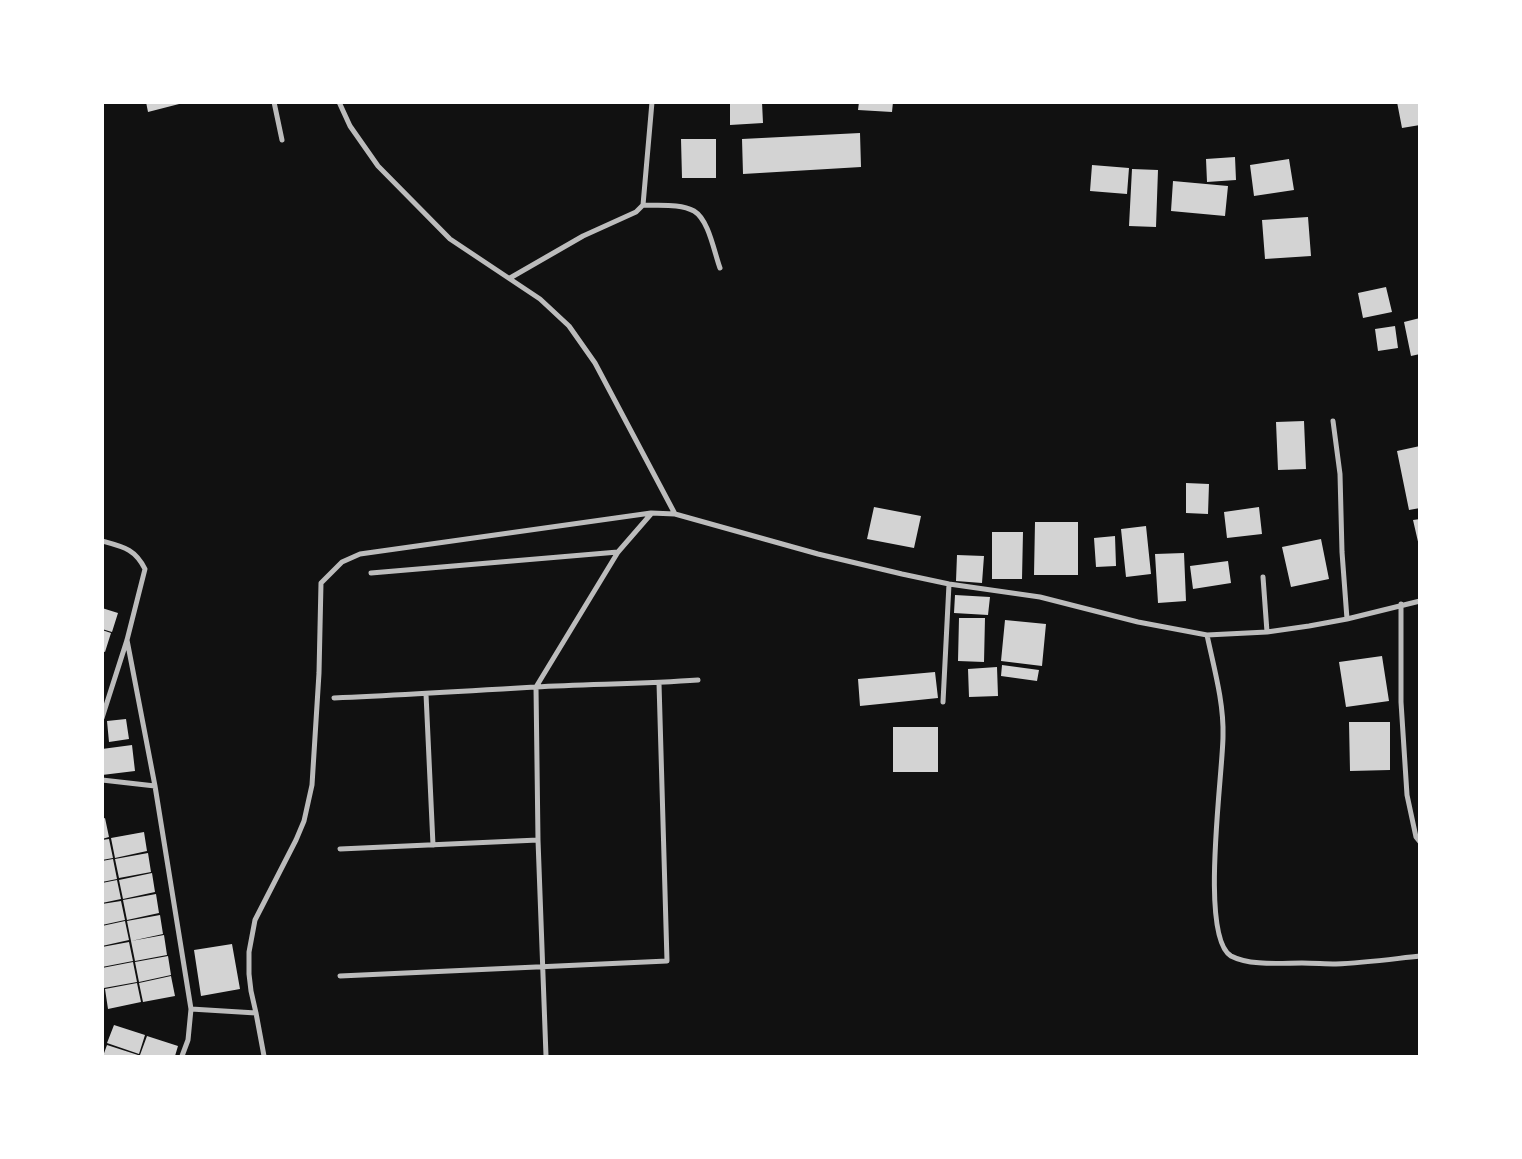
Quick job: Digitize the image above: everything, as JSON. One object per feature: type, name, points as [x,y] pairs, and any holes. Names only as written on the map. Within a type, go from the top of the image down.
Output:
[{"type":"street","points":[[274,102],[282,140]]},
{"type":"street","points":[[339,102],[350,126],[363,146],[405,194],[450,239],[540,299],[569,326],[595,363],[674,514]]},
{"type":"street","points":[[510,278],[583,236],[636,212],[643,205],[652,102]]},
{"type":"street","points":[[643,205],[675,206],[694,212],[705,223],[720,268]]},
{"type":"street","points":[[1333,421],[1340,474],[1342,552],[1347,619]]},
{"type":"street","points":[[546,1056],[538,840],[536,687],[618,552],[651,513]]},
{"type":"street","points":[[264,1056],[249,974],[255,920],[296,840],[304,821],[312,785],[319,673],[321,583],[342,562],[360,554],[651,513],[674,514],[818,554],[949,584],[1040,597],[1138,622],[1207,635],[1267,632],[1347,619],[1401,604],[1420,601]]},
{"type":"street","points":[[102,541],[127,548],[139,558],[145,569],[127,640],[102,718]]},
{"type":"street","points":[[371,573],[618,552]]},
{"type":"street","points":[[1263,577],[1267,632]]},
{"type":"street","points":[[943,702],[949,584]]},
{"type":"street","points":[[1401,604],[1401,702],[1407,795],[1416,837],[1420,842]]},
{"type":"street","points":[[1207,635],[1222,709],[1223,737],[1214,887],[1218,928],[1223,948],[1229,955],[1240,960],[1276,964],[1337,964],[1420,956]]},
{"type":"street","points":[[127,640],[155,786],[191,1009],[188,1040],[182,1056]]},
{"type":"street","points":[[334,698],[698,680]]},
{"type":"street","points":[[340,976],[666,962],[668,960],[659,683]]},
{"type":"street","points":[[426,694],[433,845]]},
{"type":"street","points":[[102,780],[155,786]]},
{"type":"street","points":[[340,849],[538,840]]},
{"type":"street","points":[[191,1009],[256,1013]]},
{"type":"building","points":[[146,102],[183,102],[183,103],[148,112]]},
{"type":"building","points":[[730,102],[762,102],[763,123],[730,125]]},
{"type":"building","points":[[859,102],[893,102],[892,112],[858,110]]},
{"type":"building","points":[[1397,102],[1420,102],[1420,125],[1402,128]]},
{"type":"building","points":[[860,133],[861,167],[743,174],[742,139]]},
{"type":"building","points":[[681,139],[716,139],[716,178],[682,178]]},
{"type":"building","points":[[1235,157],[1236,180],[1207,182],[1206,159]]},
{"type":"building","points":[[1289,159],[1294,190],[1254,196],[1250,165]]},
{"type":"building","points":[[1092,165],[1129,168],[1127,194],[1090,191]]},
{"type":"building","points":[[1132,169],[1158,170],[1156,227],[1129,226]]},
{"type":"building","points":[[1173,181],[1228,186],[1225,216],[1171,211]]},
{"type":"building","points":[[1308,217],[1311,256],[1265,259],[1262,220]]},
{"type":"building","points":[[1386,287],[1392,312],[1363,318],[1358,293]]},
{"type":"building","points":[[1420,318],[1420,354],[1411,356],[1404,322]]},
{"type":"building","points":[[1395,326],[1398,348],[1378,351],[1375,329]]},
{"type":"building","points":[[1304,421],[1306,469],[1278,470],[1276,422]]},
{"type":"building","points":[[1420,446],[1420,508],[1409,510],[1397,451]]},
{"type":"building","points":[[1186,483],[1209,484],[1208,514],[1186,513]]},
{"type":"building","points":[[874,507],[921,516],[914,548],[867,539]]},
{"type":"building","points":[[1259,507],[1262,534],[1227,538],[1224,512]]},
{"type":"building","points":[[1420,519],[1420,546],[1419,546],[1413,520]]},
{"type":"building","points":[[1035,522],[1078,522],[1078,575],[1034,575]]},
{"type":"building","points":[[1146,526],[1151,574],[1126,577],[1121,529]]},
{"type":"building","points":[[992,532],[1023,532],[1022,579],[992,579]]},
{"type":"building","points":[[1115,536],[1116,566],[1096,567],[1094,538]]},
{"type":"building","points":[[1321,539],[1329,579],[1291,587],[1282,547]]},
{"type":"building","points":[[1184,553],[1186,601],[1158,603],[1155,554]]},
{"type":"building","points":[[957,555],[984,556],[982,583],[956,581]]},
{"type":"building","points":[[1228,561],[1231,583],[1193,589],[1190,566]]},
{"type":"building","points":[[955,595],[990,597],[988,615],[954,613]]},
{"type":"building","points":[[102,608],[118,613],[112,632],[102,629]]},
{"type":"building","points":[[959,618],[985,618],[984,662],[958,661]]},
{"type":"building","points":[[1005,620],[1046,624],[1042,666],[1001,661]]},
{"type":"building","points":[[102,630],[111,633],[105,652],[102,651]]},
{"type":"building","points":[[1382,656],[1389,701],[1346,707],[1339,662]]},
{"type":"building","points":[[1002,665],[1039,670],[1037,681],[1001,676]]},
{"type":"building","points":[[997,667],[998,696],[969,697],[968,669]]},
{"type":"building","points":[[935,672],[938,698],[860,706],[858,679]]},
{"type":"building","points":[[126,719],[129,739],[109,742],[107,721]]},
{"type":"building","points":[[1349,722],[1390,722],[1390,770],[1350,771]]},
{"type":"building","points":[[893,727],[938,727],[938,772],[893,772]]},
{"type":"building","points":[[132,745],[135,771],[102,775],[102,749]]},
{"type":"building","points":[[105,818],[109,837],[102,839],[102,819]]},
{"type":"building","points":[[144,832],[147,851],[115,858],[111,838]]},
{"type":"building","points":[[109,839],[113,858],[102,860],[102,840]]},
{"type":"building","points":[[148,853],[151,872],[119,878],[115,859]]},
{"type":"building","points":[[113,859],[117,879],[102,882],[102,861]]},
{"type":"building","points":[[152,873],[155,892],[123,899],[119,880]]},
{"type":"building","points":[[117,880],[121,899],[102,903],[102,883]]},
{"type":"building","points":[[156,894],[159,913],[127,920],[123,900]]},
{"type":"building","points":[[121,901],[125,920],[102,925],[102,904]]},
{"type":"building","points":[[160,915],[163,934],[131,941],[127,921]]},
{"type":"building","points":[[125,921],[129,940],[102,946],[102,926]]},
{"type":"building","points":[[164,935],[167,955],[135,961],[131,941]]},
{"type":"building","points":[[129,942],[133,961],[102,967],[102,947]]},
{"type":"building","points":[[232,944],[240,989],[201,996],[194,950]]},
{"type":"building","points":[[168,956],[171,975],[139,982],[135,962]]},
{"type":"building","points":[[133,962],[137,982],[104,988],[102,968]]},
{"type":"building","points":[[171,976],[175,996],[143,1002],[139,983]]},
{"type":"building","points":[[137,983],[141,1002],[108,1009],[105,989]]},
{"type":"building","points":[[114,1025],[145,1035],[139,1054],[107,1043]]},
{"type":"building","points":[[147,1036],[178,1046],[175,1056],[140,1055]]},
{"type":"building","points":[[107,1045],[138,1055],[138,1056],[103,1056]]}]
